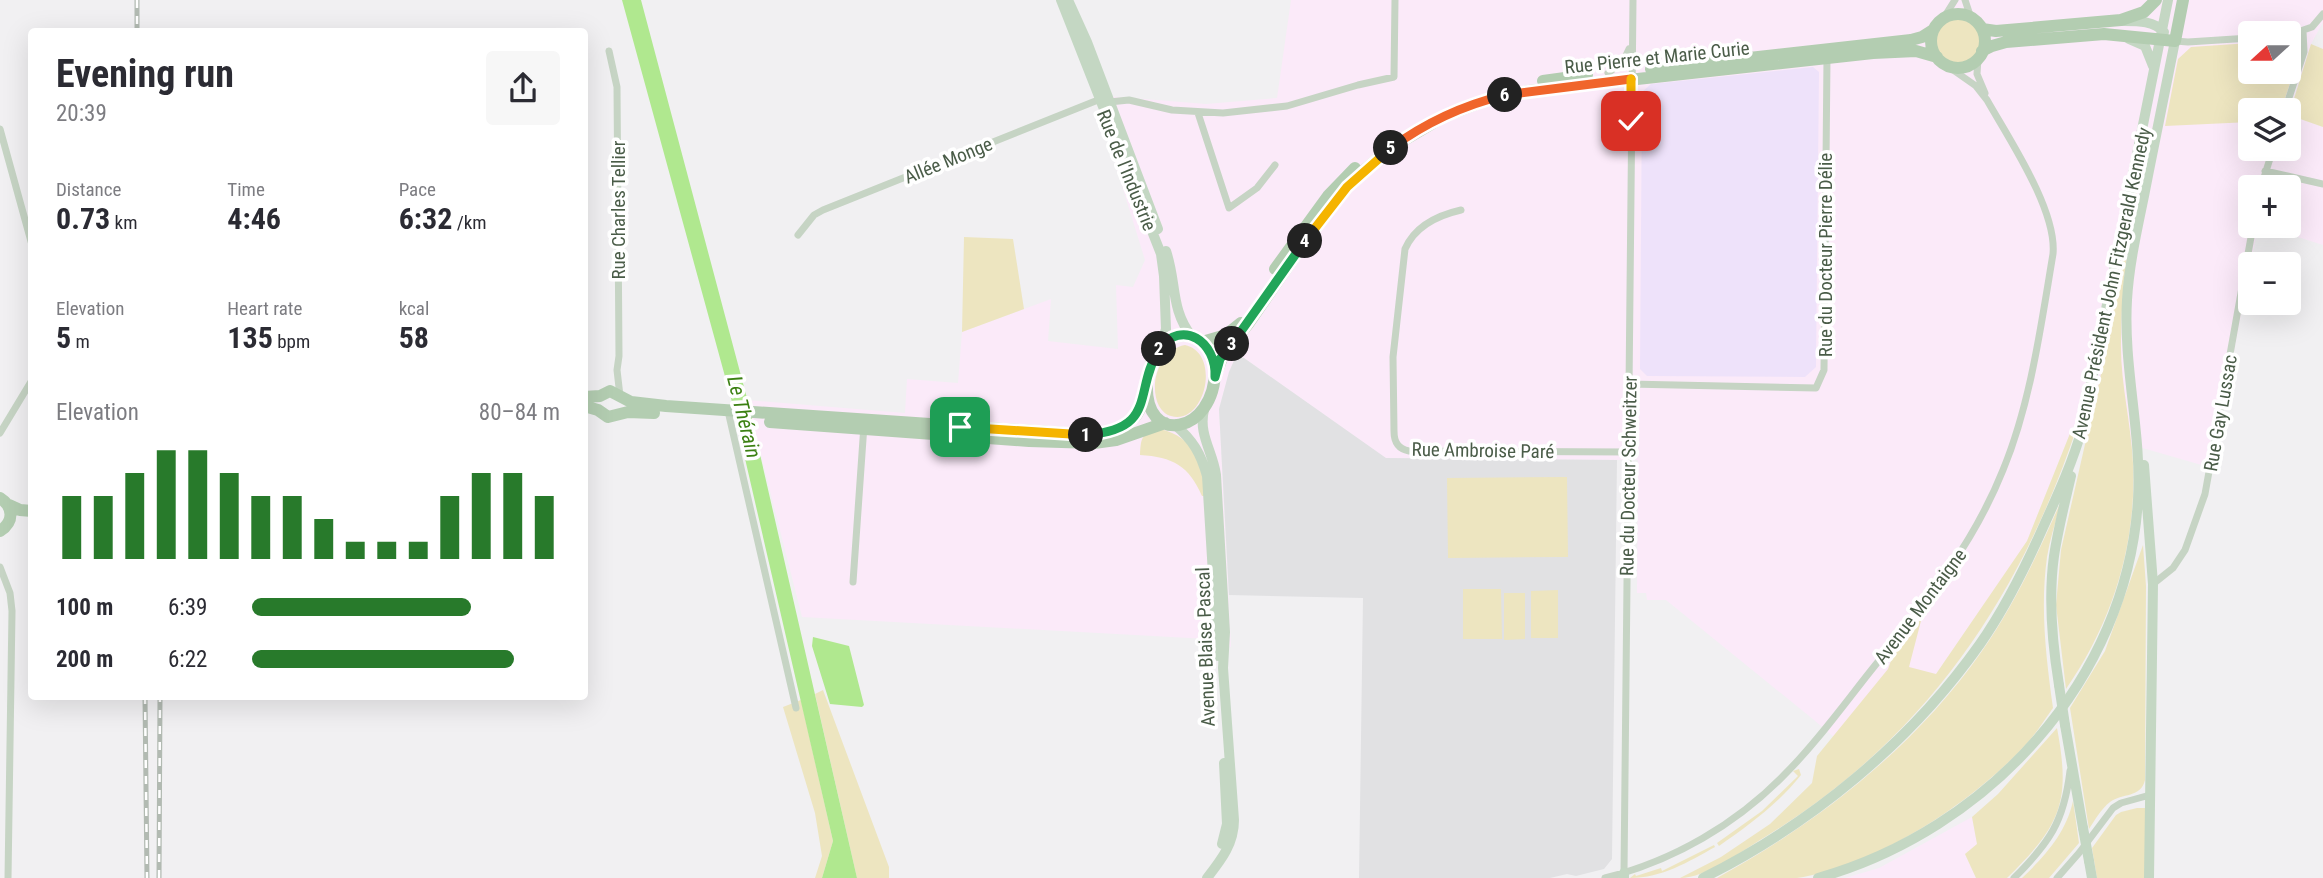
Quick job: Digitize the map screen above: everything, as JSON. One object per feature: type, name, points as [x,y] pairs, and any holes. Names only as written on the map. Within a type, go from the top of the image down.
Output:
[{"type":"main road","name":"Rue de l'Industrie","points":[[1061,0],[1171,265],[1178,315],[1197,339]]},
{"type":"main road","name":"Rue de l'Industrie","points":[[1068,0],[1162,260],[1166,329],[1161,345]]},
{"type":"main road","points":[[2112,22],[2138,15],[2156,0]]},
{"type":"main road","points":[[2168,0],[2168,39]]},
{"type":"main road","points":[[2168,39],[2183,0]]},
{"type":"main road","points":[[1980,55],[1984,39],[1982,29],[1971,18],[1957,14],[1943,19],[1933,30],[1931,43],[1942,61],[1965,66],[2002,43],[2096,34],[2168,39]]},
{"type":"main road","points":[[1982,29],[1996,31],[2143,22],[2155,24],[2168,39]]},
{"type":"main road","name":"Rue Pierre et Marie Curie","points":[[1823,54],[1865,44],[1910,40],[1926,36],[1933,30]]},
{"type":"main road","points":[[2096,34],[2142,44],[2151,58],[2153,76]]},
{"type":"main road","name":"Avenue Président John Fitzgerald Kennedy","points":[[1703,878],[1761,846],[1828,800],[1893,743],[1941,693],[1981,642],[2030,555],[2066,474],[2082,429],[2153,76],[2168,39]]},
{"type":"main road","name":"Avenue Président John Fitzgerald Kennedy","points":[[1818,878],[1891,851],[1966,807],[2026,751],[2074,691],[2106,632],[2119,600],[2136,527],[2138,489],[2135,412],[2126,314],[2139,193],[2168,39]]},
{"type":"main road","name":"Rue Pierre et Marie Curie","points":[[1215,377],[1223,355],[1248,324],[1322,217],[1362,172],[1400,142],[1443,117],[1492,99],[1632,75],[1823,54],[1904,50],[1916,51],[1942,61]]},
{"type":"main road","name":"Rue Pierre et Marie Curie","points":[[1197,339],[1226,335],[1237,327],[1328,196],[1365,159],[1393,138],[1437,113],[1486,93],[1541,81],[1608,73],[1632,75]]},
{"type":"main road","points":[[864,425],[1092,435],[1119,428],[1134,417],[1141,407],[1153,360],[1161,345],[1175,336],[1197,339],[1209,349],[1214,358],[1215,377]]},
{"type":"main road","name":"Avenue Blaise Pascal","points":[[1208,878],[1227,850],[1234,831],[1223,681],[1225,632],[1216,475],[1203,433],[1204,410],[1215,377]]},
{"type":"main road","name":"Avenue Blaise Pascal","points":[[1147,382],[1150,407],[1157,417],[1186,435],[1197,448],[1208,482],[1227,814],[1222,843],[1199,878]]},
{"type":"main road","points":[[588,397],[612,391],[621,397],[648,405],[731,415]]},
{"type":"main road","points":[[598,410],[597,402],[601,395]]},
{"type":"main road","points":[[620,413],[623,405],[621,397]]},
{"type":"main road","points":[[588,407],[608,417],[635,412],[731,415],[1029,441],[1099,443],[1170,424],[1192,421],[1204,410]]},
{"type":"main road","points":[[2135,412],[2146,477],[2153,584],[2149,878]]},
{"type":"main road","points":[[2082,429],[2053,565],[2052,628],[2065,725],[2092,878]]},
{"type":"main road","points":[[4,501],[20,510],[28,510]]},
{"type":"main road","points":[[3,530],[11,514],[4,501]]},
{"type":"main road","points":[[3,530],[28,520]]},
{"type":"street","points":[[1104,101],[1129,100],[1172,110],[1217,114],[1287,106],[1358,85],[1394,78],[1395,0]]},
{"type":"street","points":[[1608,73],[1619,66],[1627,56],[1633,27],[1633,0]]},
{"type":"street","points":[[1943,19],[1955,0]]},
{"type":"street","points":[[1965,0],[1971,18]]},
{"type":"street","points":[[2289,98],[2304,52],[2303,31],[2312,27],[2323,14]]},
{"type":"street","name":"Rue du Docteur Schweitzer","points":[[1624,875],[1633,27]]},
{"type":"street","points":[[2168,39],[2188,42],[2238,39]]},
{"type":"street","name":"Rue Charles Tellier","points":[[609,51],[617,87],[617,370],[621,397]]},
{"type":"street","name":"Rue du Docteur Pierre Délie","points":[[1629,384],[1816,388],[1820,382],[1824,370],[1823,54]]},
{"type":"street","name":"Avenue Montaigne","points":[[1605,878],[1624,875],[1707,836],[1748,807],[1786,773],[1938,587],[1963,551],[1988,505],[2005,467],[2022,410],[2054,247],[2045,205],[1987,100],[1977,74],[1980,55]]},
{"type":"street","name":"Avenue Montaigne","points":[[1942,61],[1976,86],[1987,100]]},
{"type":"street","name":"Allée Monge","points":[[797,235],[822,209],[1104,101]]},
{"type":"street","points":[[1198,113],[1229,208],[1256,188],[1275,165]]},
{"type":"street","points":[[0,129],[28,230]]},
{"type":"street","points":[[2264,175],[2269,161]]},
{"type":"street","points":[[2265,171],[2323,184]]},
{"type":"street","name":"Rue Ambroise Paré","points":[[1461,210],[1427,224],[1412,237],[1405,249],[1393,357],[1396,443],[1409,451],[1628,452]]},
{"type":"street","name":"Rue Gay Lussac","points":[[2153,584],[2170,572],[2179,560],[2188,544],[2200,510],[2211,465],[2251,238]]},
{"type":"street","name":"Rue Charles Tellier","points":[[601,395],[617,370]]},
{"type":"street","points":[[0,433],[28,387]]},
{"type":"street","points":[[731,415],[796,708]]},
{"type":"street","points":[[853,582],[864,425]]},
{"type":"street","points":[[1,568],[10,593],[12,611],[8,878]]},
{"type":"street","points":[[2014,878],[2042,848],[2060,820],[2067,798],[2071,756]]},
{"type":"street","points":[[2057,878],[2113,808],[2150,795]]},
{"type":"shaded area","points":[[1291,0],[2323,0],[2323,22],[2311,44],[2301,75],[2301,21],[2238,21],[2238,84],[2298,84],[2294,98],[2238,98],[2238,161],[2301,161],[2301,119],[2323,127],[2323,245],[2301,238],[2301,175],[2238,175],[2238,238],[2256,238],[2253,252],[2238,252],[2238,315],[2241,315],[2212,468],[2071,431],[2027,541],[2012,564],[1936,674],[1857,757],[1666,600],[1647,600],[1646,593],[1637,593],[1638,460],[1385,458],[1244,358],[1236,356],[1219,409],[1231,647],[1208,639],[802,617],[747,400],[905,413],[907,379],[958,383],[962,332],[1051,299],[1048,341],[1118,349],[1116,285],[1133,287],[1145,260],[1094,95],[1206,104],[1277,98]]},
{"type":"shaded area","points":[[1958,19],[1973,26],[1980,41],[1973,56],[1958,63],[1943,56],[1936,41],[1943,26]]},
{"type":"shaded area","points":[[2238,44],[2238,84],[2290,84],[2285,98],[2238,98],[2238,123],[2165,126],[2178,59],[2191,47]]},
{"type":"shaded area","points":[[2311,44],[2323,49],[2323,127],[2301,119],[2301,98],[2294,98],[2299,84],[2301,84]]},
{"type":"shaded area","points":[[1813,67],[1819,72],[1816,367],[1805,377],[1647,376],[1640,369],[1642,92],[1651,84]]},
{"type":"shaded area","points":[[2143,150],[2128,245],[2122,317],[2122,372],[2133,463],[2131,523],[2126,553],[2108,610],[2082,664],[2066,689],[2056,605],[2061,550],[2103,365]]},
{"type":"shaded area","points":[[964,237],[1013,239],[1024,309],[962,332]]},
{"type":"shaded area","points":[[1185,345],[1196,351],[1203,361],[1205,387],[1193,410],[1183,416],[1171,416],[1159,406],[1156,378],[1158,369],[1169,353]]},
{"type":"shaded area","points":[[1236,356],[1244,358],[1386,458],[1617,460],[1612,859],[1604,869],[1576,876],[1567,874],[1550,878],[1359,878],[1363,598],[1229,595],[1219,409]]},
{"type":"shaded area","points":[[2078,424],[2027,549],[1995,606],[1959,660],[1919,710],[1873,756],[1822,799],[1724,863],[1701,874],[1680,878],[1721,857],[1770,824],[1812,783],[1817,756],[1888,669],[1893,655],[1922,617],[1909,667],[1936,674],[2027,541],[2071,431]]},
{"type":"shaded area","points":[[1160,429],[1182,438],[1195,454],[1206,496],[1202,496],[1191,477],[1178,465],[1162,458],[1140,455],[1144,437]]},
{"type":"shaded area","points":[[1567,477],[1568,557],[1448,558],[1447,478]]},
{"type":"shaded area","points":[[2062,499],[2048,550],[2044,595],[2046,651],[2053,708],[2028,742],[1953,808],[1923,828],[1859,860],[1797,878],[1717,878],[1828,807],[1863,780],[1927,719],[1956,686],[1994,633],[2026,577]]},
{"type":"shaded area","points":[[2143,545],[2146,586],[2145,780],[2140,790],[2115,799],[2107,805],[2089,829],[2070,708],[2105,651]]},
{"type":"shaded area","points":[[1463,589],[1501,589],[1502,639],[1463,639]]},
{"type":"shaded area","points":[[1558,590],[1558,638],[1531,638],[1531,591]]},
{"type":"shaded area","points":[[1504,593],[1525,593],[1525,639],[1504,640]]},
{"type":"shaded area","points":[[823,690],[889,867],[889,878],[857,878],[815,694]]},
{"type":"shaded area","points":[[801,700],[833,841],[822,878],[815,878],[822,856],[815,813],[783,707]]},
{"type":"shaded area","points":[[2057,728],[2063,775],[2062,794],[2050,827],[2040,843],[2007,878],[1976,878],[1965,854],[1977,844],[1972,817],[1998,794]]},
{"type":"shaded area","points":[[1799,769],[1801,775],[1773,805],[1719,846],[1717,843],[1762,811],[1798,776],[1793,771]]},
{"type":"shaded area","points":[[2073,801],[2079,843],[2049,878],[2022,878],[2060,834]]},
{"type":"shaded area","points":[[2146,808],[2145,878],[2097,878],[2092,848],[2116,815]]},
{"type":"shaded area","points":[[1972,817],[1977,844],[1965,854],[1976,878],[1845,878],[1879,868]]},
{"type":"shaded area","points":[[1714,845],[1715,847],[1674,868],[1653,875],[1630,878],[1635,874],[1636,876],[1661,868],[1662,871]]},
{"type":"water","name":"Le Thérain","points":[[622,0],[641,0],[748,402],[857,878],[822,878],[833,841],[732,402]]},
{"type":"water","points":[[813,637],[849,646],[864,705],[862,707],[830,704],[812,646]]},
{"type":"railway","points":[[137,0],[137,28]]},
{"type":"railway","points":[[145,700],[147,878]]},
{"type":"railway","points":[[159,878],[160,700]]},
{"type":"route","points":[[960,427],[1079,436],[1103,433],[1124,426],[1139,411],[1156,352],[1164,342],[1180,335],[1200,340],[1206,345],[1214,358],[1215,377],[1223,355],[1341,193],[1392,147],[1443,117],[1471,105],[1509,94],[1632,79],[1631,121]]}]
